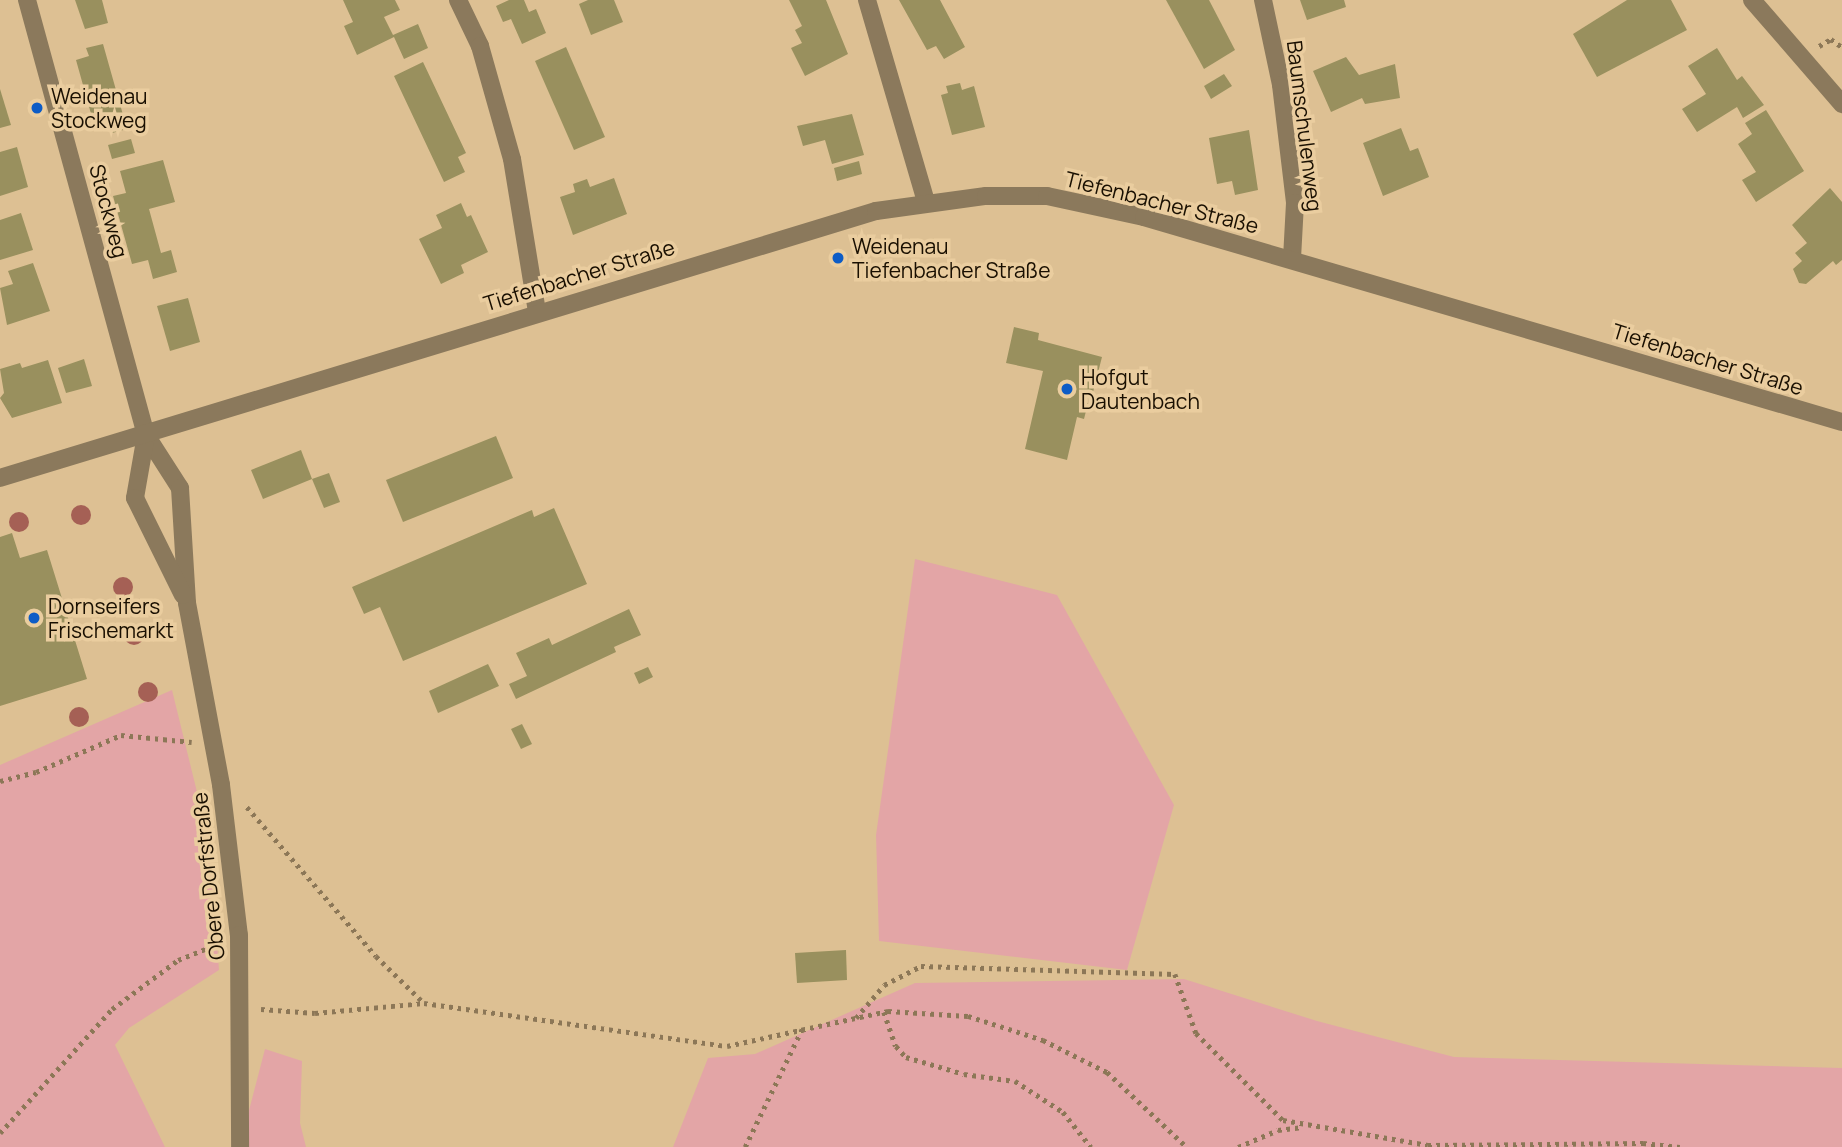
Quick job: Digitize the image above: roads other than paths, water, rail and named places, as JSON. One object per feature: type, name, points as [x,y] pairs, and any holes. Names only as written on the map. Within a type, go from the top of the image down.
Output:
[{"type":"street","name":"Stockweg","points":[[27,0],[146,435]]},
{"type":"street","points":[[458,0],[480,46],[512,159],[537,311]]},
{"type":"street","points":[[867,0],[926,202]]},
{"type":"street","name":"Baumschulenweg","points":[[1263,0],[1281,85],[1295,203],[1292,259]]},
{"type":"street","points":[[1752,0],[1842,104]]},
{"type":"street","name":"Tiefenbacher Straße","points":[[0,478],[146,435],[537,311],[876,211],[926,202],[1047,196],[1144,217],[1292,259],[1842,422]]},
{"type":"street","name":"Obere Dorfstraße","points":[[146,435],[135,498],[187,603]]},
{"type":"street","name":"Obere Dorfstraße","points":[[146,435],[180,488],[187,603],[221,785],[239,935],[242,1008],[240,1147]]},
{"type":"place","name":"Weidenau Stockweg","points":[[37,108]]},
{"type":"place","name":"Weidenau Tiefenbacher Straße","points":[[838,258]]},
{"type":"place","name":"Hofgut Dautenbach","points":[[1067,389]]},
{"type":"place","name":"Dornseifers Frischemarkt","points":[[34,618]]}]
